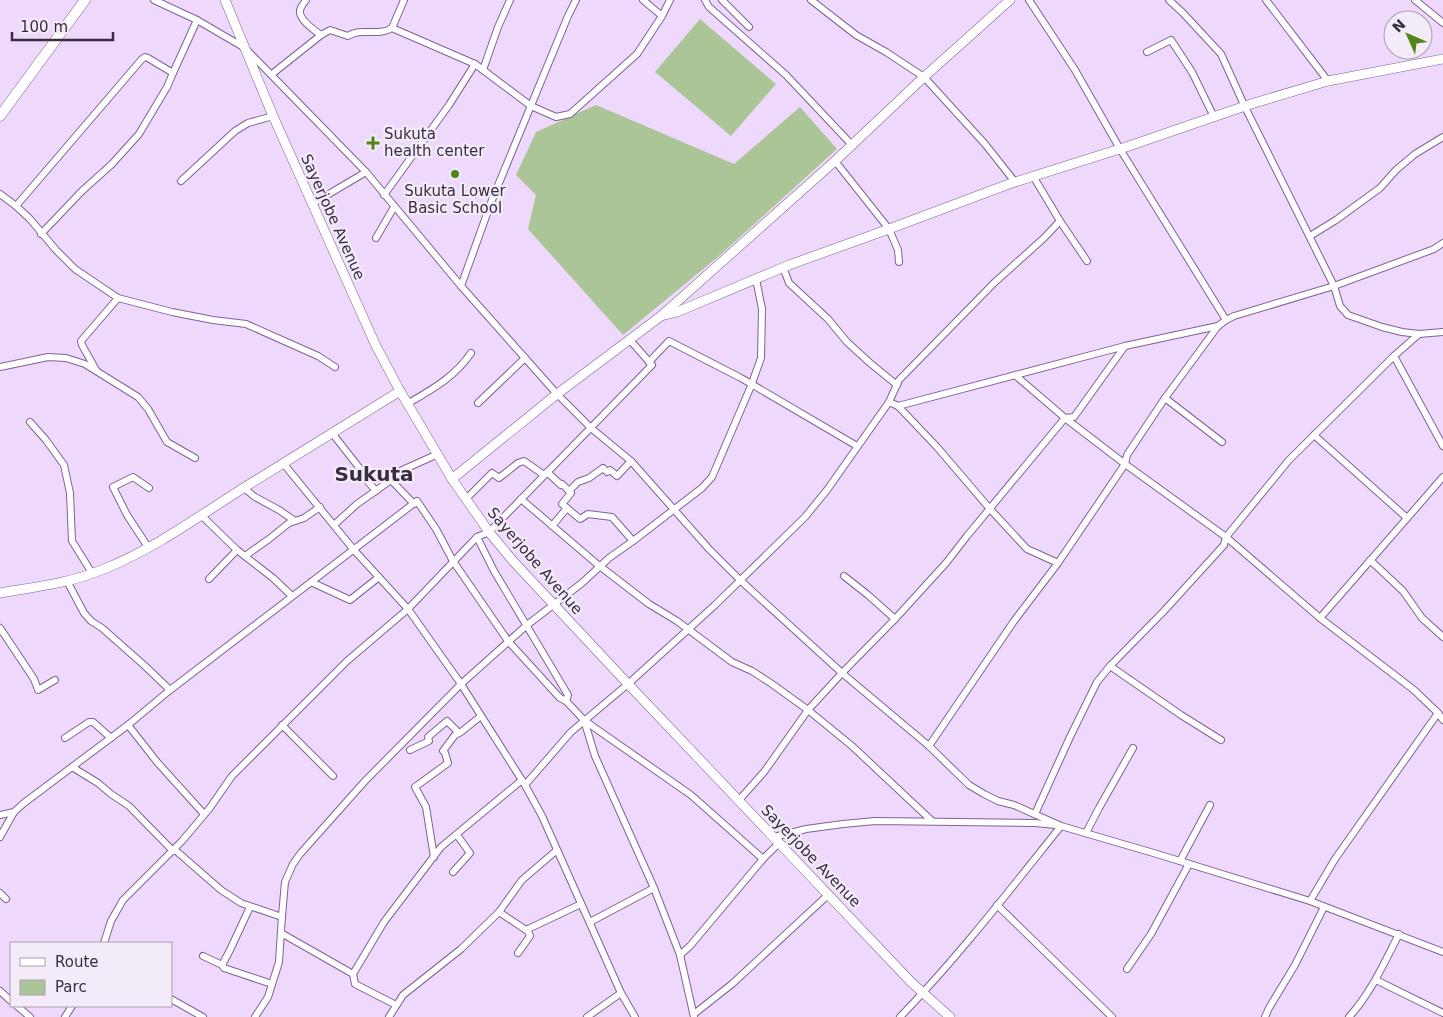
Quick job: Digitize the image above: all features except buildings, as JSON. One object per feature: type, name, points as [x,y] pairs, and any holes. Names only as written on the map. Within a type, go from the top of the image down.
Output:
[{"type":"main road","points":[[0,116],[85,0]]},
{"type":"street","points":[[154,0],[198,20],[245,48],[366,172],[461,286],[557,394],[591,428],[632,461],[709,549],[740,580],[842,673],[929,746],[953,771],[976,789],[998,801],[1014,804],[1061,826],[1310,901],[1324,908],[1400,934],[1443,952]]},
{"type":"street","name":"Sayerjobe Avenue","points":[[225,0],[360,314],[407,404],[452,479],[488,532],[554,605],[828,895],[912,982],[950,1017]]},
{"type":"street","points":[[306,0],[300,9],[300,15],[303,20],[321,35]]},
{"type":"street","points":[[272,74],[330,30],[348,36],[353,32],[382,32],[392,28],[404,0]]},
{"type":"street","points":[[483,70],[510,0]]},
{"type":"street","points":[[461,286],[492,200],[576,0]]},
{"type":"street","points":[[643,0],[662,16]]},
{"type":"street","points":[[392,28],[475,64],[531,106],[556,117],[570,114],[637,54],[662,16],[670,0]]},
{"type":"street","points":[[705,0],[709,7],[786,75],[852,145]]},
{"type":"street","points":[[722,0],[749,27]]},
{"type":"street","points":[[811,0],[856,35],[924,77],[985,144],[1015,182]]},
{"type":"street","points":[[452,479],[557,394],[661,316],[1010,0]]},
{"type":"street","points":[[1029,0],[1075,70],[1120,149],[1226,320]]},
{"type":"street","points":[[1169,0],[1221,54],[1245,107],[1334,286],[1340,306],[1348,315],[1382,328],[1419,334],[1443,332]]},
{"type":"street","points":[[1266,0],[1328,81]]},
{"type":"street","points":[[1415,0],[1443,22]]},
{"type":"street","points":[[41,234],[82,191],[112,164],[139,134],[167,87],[198,20]]},
{"type":"street","points":[[1147,52],[1171,40],[1192,72],[1214,117]]},
{"type":"street","points":[[16,206],[145,57],[173,73]]},
{"type":"street","points":[[661,316],[677,312],[783,267],[1033,176],[1328,81],[1443,59]]},
{"type":"street","points":[[384,195],[449,106],[475,64]]},
{"type":"street","points":[[180,181],[235,131],[248,123],[274,116]]},
{"type":"street","points":[[1310,236],[1336,220],[1380,188],[1396,170],[1415,154],[1443,137]]},
{"type":"street","points":[[835,160],[889,229],[898,250],[899,262]]},
{"type":"street","points":[[312,204],[366,172]]},
{"type":"street","points":[[1033,176],[1087,261]]},
{"type":"street","points":[[0,194],[30,219],[41,234],[75,269],[118,298],[172,312],[246,324],[318,356],[335,367]]},
{"type":"street","points":[[376,238],[394,207]]},
{"type":"street","points":[[396,1005],[355,984],[353,974],[384,922],[441,847],[524,782],[571,732],[628,684],[688,629],[805,517],[827,490],[889,402],[899,380],[994,282],[1044,238],[1060,221]]},
{"type":"street","points":[[929,746],[1125,464],[1127,455],[1164,398],[1218,326],[1234,316],[1334,286],[1434,249],[1443,243]]},
{"type":"street","points":[[783,267],[789,283],[828,319],[847,342],[897,385]]},
{"type":"street","points":[[255,1017],[268,997],[279,962],[285,882],[300,854],[365,781],[461,684],[526,625],[582,583],[609,558],[702,488],[712,477],[761,358],[762,309],[756,279]]},
{"type":"street","points":[[96,371],[82,345],[82,340],[118,298]]},
{"type":"street","points":[[898,406],[1125,346],[1218,326]]},
{"type":"street","points":[[1035,814],[1098,682],[1110,666],[1218,552],[1224,545],[1226,537],[1289,460],[1394,356],[1419,334]]},
{"type":"street","points":[[104,942],[111,921],[123,900],[173,850],[204,814],[232,776],[347,661],[408,609],[478,536],[488,532],[652,365],[630,340]]},
{"type":"street","points":[[649,362],[669,341],[740,378],[857,446]]},
{"type":"street","points":[[739,800],[764,772],[808,710],[946,563],[966,536],[1066,418],[1074,417],[1125,346]]},
{"type":"street","points":[[407,404],[449,378],[464,363],[470,353]]},
{"type":"street","points":[[1394,356],[1443,446]]},
{"type":"street","points":[[0,367],[48,357],[66,358],[85,364],[138,398],[148,409],[167,442],[195,458]]},
{"type":"street","points":[[478,403],[525,358]]},
{"type":"street","points":[[1015,375],[1125,464],[1226,537],[1320,618],[1414,690],[1443,720]]},
{"type":"street","points":[[0,592],[67,581],[102,570],[134,556],[400,391]]},
{"type":"street","points":[[1164,398],[1222,442]]},
{"type":"street","points":[[889,402],[898,406],[937,447],[1027,549],[1058,563]]},
{"type":"street","points":[[30,422],[64,464],[70,493],[72,541],[92,573]]},
{"type":"street","points":[[332,433],[361,470],[364,477],[376,490]]},
{"type":"street","points":[[1314,435],[1407,518]]},
{"type":"street","points":[[334,525],[391,480],[398,472],[438,454]]},
{"type":"street","points":[[466,499],[492,473],[499,478],[518,463],[524,461],[545,473],[569,491]]},
{"type":"street","points":[[632,461],[617,476],[610,470],[607,472],[603,468],[594,475],[578,482],[569,491],[571,493],[562,504],[580,519],[588,514],[612,517],[633,541]]},
{"type":"street","points":[[283,463],[354,550],[408,609],[461,684],[524,782],[542,816],[621,993],[635,1017]]},
{"type":"street","points":[[148,547],[127,515],[113,487],[133,476],[149,488]]},
{"type":"street","points":[[1320,618],[1443,477]]},
{"type":"street","points":[[391,480],[414,504]]},
{"type":"street","points":[[244,488],[255,497],[295,521]]},
{"type":"street","points":[[521,499],[600,566],[649,604],[688,629],[732,662],[752,671],[808,710],[852,746],[932,821]]},
{"type":"street","points":[[0,837],[14,812],[24,803],[417,502],[431,522],[453,561],[508,641],[560,698],[566,701],[584,720],[691,795],[763,859]]},
{"type":"street","points":[[245,556],[289,524],[304,518],[320,507]]},
{"type":"street","points":[[552,526],[567,508]]},
{"type":"street","points":[[201,516],[237,550],[274,578],[292,596]]},
{"type":"street","points":[[478,536],[494,571],[568,695],[566,701]]},
{"type":"street","points":[[208,580],[237,550]]},
{"type":"street","points":[[1370,560],[1402,591],[1422,618],[1443,638]]},
{"type":"street","points":[[844,576],[868,594],[895,619]]},
{"type":"street","points":[[311,582],[350,600],[379,577]]},
{"type":"street","points":[[67,581],[91,621],[102,628],[170,690]]},
{"type":"street","points":[[0,628],[34,679],[38,690],[56,680]]},
{"type":"street","points":[[1110,666],[1221,740]]},
{"type":"street","points":[[1310,901],[1335,859],[1438,713]]},
{"type":"street","points":[[434,857],[426,807],[415,787],[448,763],[443,751],[455,735],[481,716]]},
{"type":"street","points":[[584,720],[595,756],[654,888],[680,955],[694,1016],[828,895]]},
{"type":"street","points":[[410,750],[429,741],[428,737],[447,721],[459,733]]},
{"type":"street","points":[[65,738],[89,722],[93,722],[111,738]]},
{"type":"street","points":[[128,725],[157,762],[204,814]]},
{"type":"street","points":[[282,725],[333,776]]},
{"type":"street","points":[[1086,834],[1133,748]]},
{"type":"street","points":[[72,768],[98,783],[129,806],[173,850],[221,890],[242,903],[282,917]]},
{"type":"street","points":[[1180,861],[1210,805]]},
{"type":"street","points":[[0,815],[14,812]]},
{"type":"street","points":[[680,955],[690,946],[763,859],[776,840],[806,829],[875,821],[1034,823],[1061,826]]},
{"type":"street","points":[[900,1017],[924,993],[1061,826]]},
{"type":"street","points":[[453,872],[470,853],[457,835]]},
{"type":"street","points":[[393,1016],[396,1005],[403,995],[462,949],[499,912],[522,880],[557,850]]},
{"type":"street","points":[[1127,969],[1151,934],[1189,864]]},
{"type":"street","points":[[590,922],[654,888]]},
{"type":"street","points":[[0,893],[6,899]]},
{"type":"street","points":[[499,912],[526,930],[582,904]]},
{"type":"street","points":[[997,904],[1112,1017]]},
{"type":"street","points":[[222,965],[250,906]]},
{"type":"street","points":[[1265,1017],[1268,1008],[1324,908]]},
{"type":"street","points":[[518,953],[530,936],[527,929]]},
{"type":"street","points":[[281,933],[353,974]]},
{"type":"street","points":[[1349,1017],[1359,1006],[1376,980],[1400,934]]},
{"type":"street","points":[[203,956],[222,965],[224,968],[272,984]]},
{"type":"street","points":[[1376,980],[1443,1014]]},
{"type":"street","points":[[0,991],[10,1000]]},
{"type":"street","points":[[587,1017],[621,993]]},
{"type":"street","points":[[172,1000],[203,1017]]},
{"type":"street","points":[[18,1007],[30,1017]]},
{"type":"green space","points":[[700,19],[776,84],[731,136],[655,72]]},
{"type":"green space","points":[[596,105],[734,164],[800,107],[837,149],[719,256],[623,335],[528,229],[536,195],[516,175],[536,132]]},
{"type":"place","name":"Sukuta health center","points":[[373,143]]},
{"type":"place","name":"Sukuta Lower Basic School","points":[[455,174]]},
{"type":"district","name":"Sukuta","points":[[374,474]]}]
